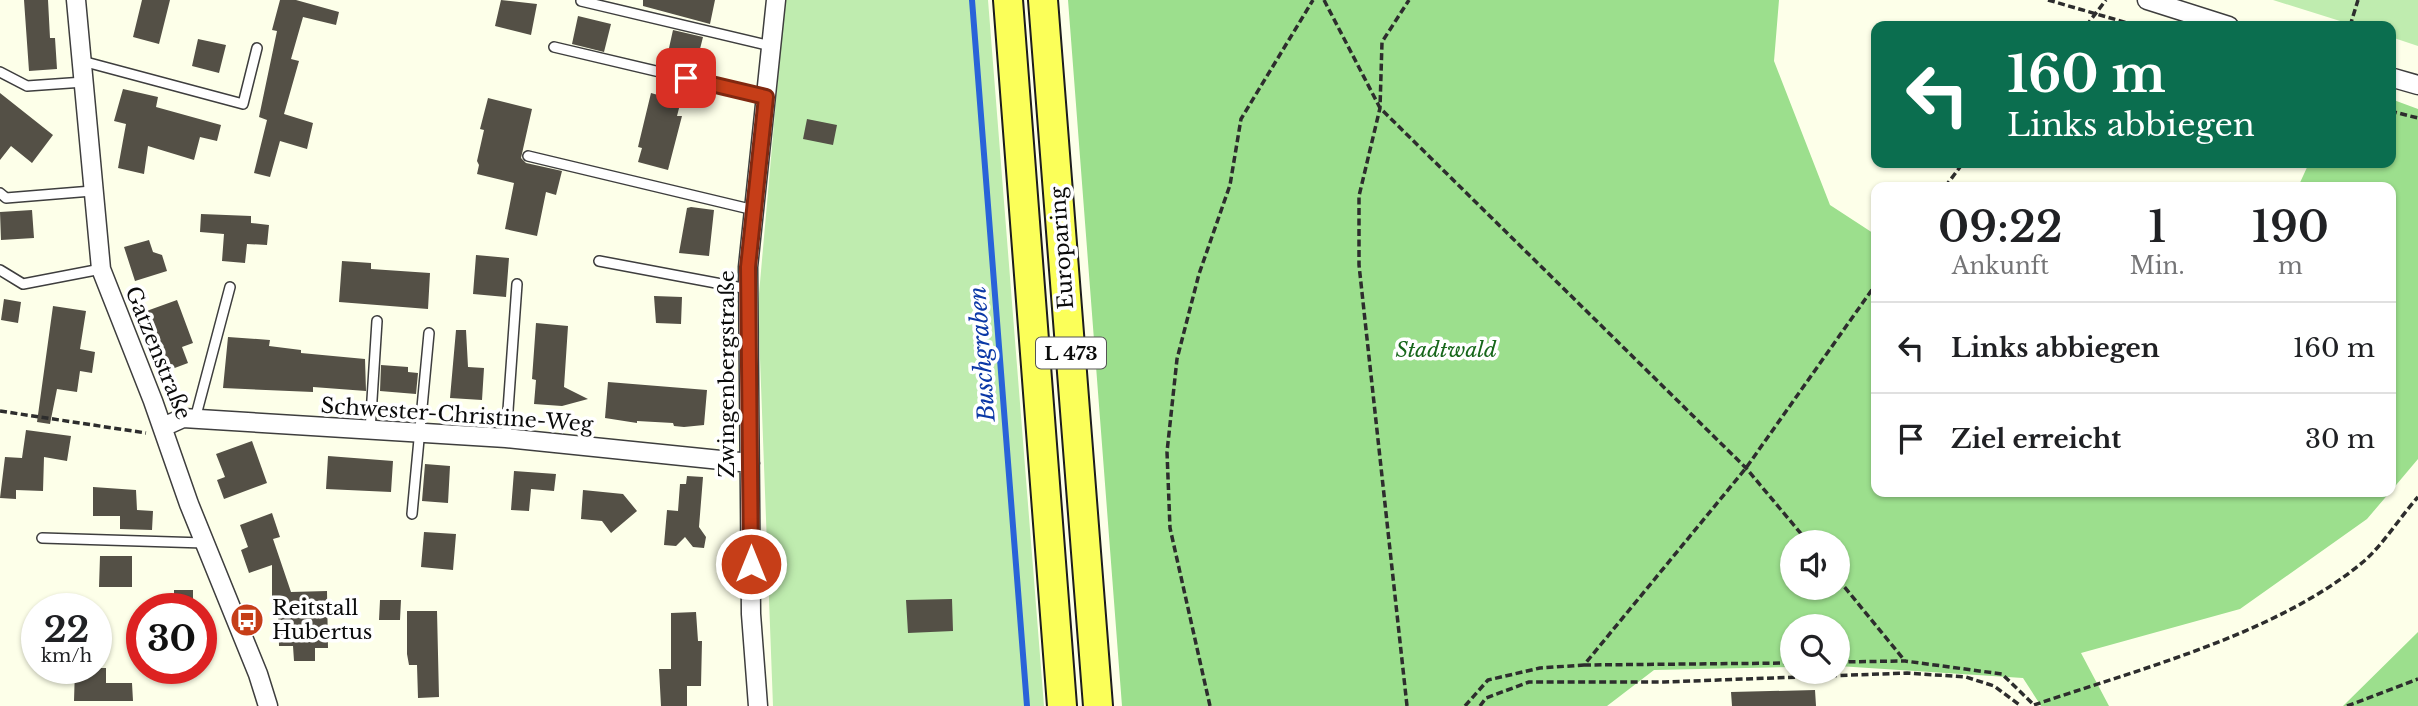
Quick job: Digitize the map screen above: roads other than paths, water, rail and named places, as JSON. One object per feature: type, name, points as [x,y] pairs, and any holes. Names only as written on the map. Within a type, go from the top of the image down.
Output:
[{"type":"main road","name":"Europaring","points":[[1008,0],[1062,706]]},
{"type":"main road","name":"Europaring","points":[[1043,0],[1098,706]]},
{"type":"street","name":"Gatzenstraße","points":[[76,0],[101,269],[205,543],[256,667],[268,706]]},
{"type":"street","name":"Zwingenbergstraße","points":[[758,706],[751,614],[748,289],[776,0]]},
{"type":"street","points":[[2147,0],[2214,21]]},
{"type":"street","points":[[2396,79],[2418,85]]},
{"type":"street","name":"Schwester-Christine-Weg","points":[[163,427],[183,418],[506,438],[750,463]]},
{"type":"lane","points":[[581,1],[771,46]]},
{"type":"lane","points":[[554,47],[766,97]]},
{"type":"lane","points":[[82,61],[243,104],[257,48]]},
{"type":"lane","points":[[0,72],[27,86],[83,82]]},
{"type":"lane","points":[[528,156],[754,210]]},
{"type":"lane","points":[[0,193],[6,198],[92,191]]},
{"type":"lane","points":[[599,261],[748,289]]},
{"type":"lane","points":[[0,270],[23,284],[101,269]]},
{"type":"lane","points":[[506,438],[517,284]]},
{"type":"lane","points":[[195,419],[230,287]]},
{"type":"lane","points":[[370,431],[377,321]]},
{"type":"lane","points":[[412,514],[429,333]]},
{"type":"lane","points":[[42,538],[205,543]]},
{"type":"waterway","name":"Buschgraben","points":[[972,0],[1027,706]]},
{"type":"place","name":"Reitstall Hubertus","points":[[247,620]]},
{"type":"park label","name":"Stadtwald","points":[[1446,350]]}]
